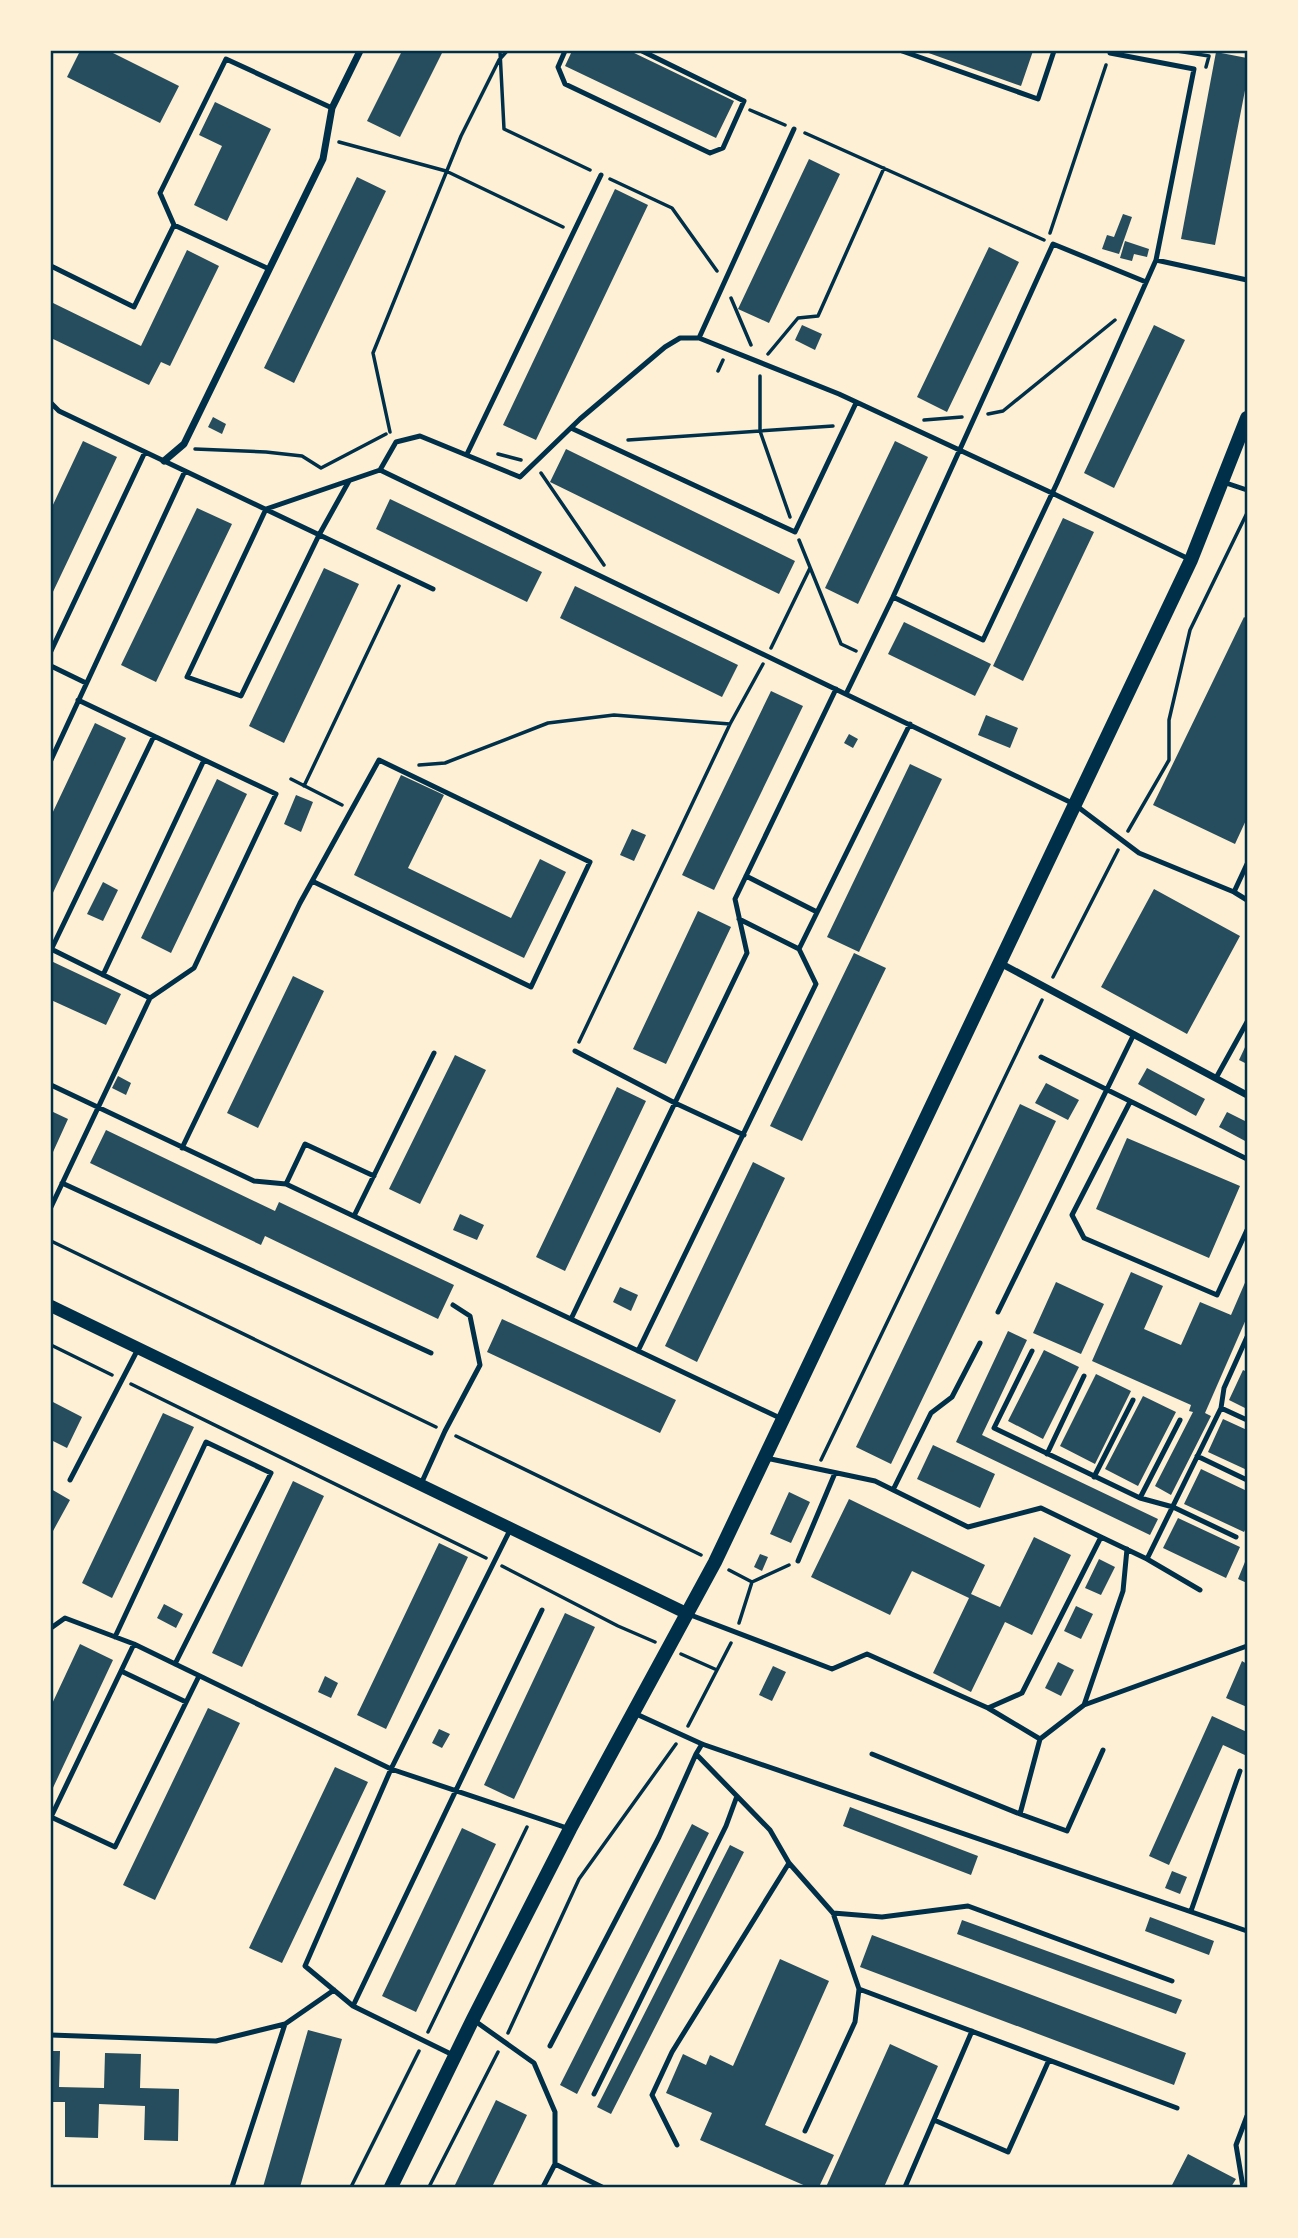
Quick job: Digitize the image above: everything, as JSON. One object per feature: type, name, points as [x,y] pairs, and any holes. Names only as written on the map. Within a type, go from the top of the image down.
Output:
[{"type":"main road","points":[[391,2187],[570,1829],[715,1562],[1191,560],[1247,418]]},
{"type":"street","points":[[164,461],[184,444],[323,159],[332,108],[360,51]]},
{"type":"street","points":[[1000,963],[1247,1095]]},
{"type":"street","points":[[51,1306],[688,1614]]},
{"type":"lane","points":[[565,51],[558,67],[565,84],[710,153],[723,148],[744,101],[642,51]]},
{"type":"lane","points":[[902,51],[1038,99],[1054,51]]},
{"type":"lane","points":[[893,597],[983,640],[1156,260],[1194,69],[1110,53]]},
{"type":"lane","points":[[269,270],[174,225],[160,193],[226,59],[332,108]]},
{"type":"lane","points":[[699,338],[794,129]]},
{"type":"lane","points":[[467,454],[601,175]]},
{"type":"lane","points":[[51,266],[134,307],[174,225]]},
{"type":"lane","points":[[846,694],[893,597],[1053,244],[1146,282]]},
{"type":"lane","points":[[1156,260],[1247,280]]},
{"type":"lane","points":[[349,481],[319,535],[242,696],[187,677],[266,509],[380,470],[396,442],[421,436],[520,477],[571,428],[665,347],[680,338],[699,338],[856,402],[1191,560]]},
{"type":"lane","points":[[571,428],[795,532],[856,402]]},
{"type":"lane","points":[[51,403],[59,411],[433,589]]},
{"type":"lane","points":[[51,651],[145,452]]},
{"type":"lane","points":[[380,470],[1074,804],[1139,853],[1234,892],[1247,900]]},
{"type":"lane","points":[[51,760],[185,471]]},
{"type":"lane","points":[[1223,482],[1247,489]]},
{"type":"lane","points":[[51,666],[86,683]]},
{"type":"lane","points":[[571,1320],[747,953],[735,899],[836,689]]},
{"type":"lane","points":[[51,1207],[149,998],[194,968],[276,794],[78,700]]},
{"type":"lane","points":[[799,948],[909,724]]},
{"type":"lane","points":[[149,998],[51,949],[154,736]]},
{"type":"lane","points":[[103,975],[204,760]]},
{"type":"lane","points":[[183,1148],[312,881],[379,760],[590,862],[531,987],[312,881]]},
{"type":"lane","points":[[1234,892],[1247,864]]},
{"type":"lane","points":[[746,876],[817,912]]},
{"type":"lane","points":[[638,1351],[816,984],[799,948],[739,919]]},
{"type":"lane","points":[[1216,1079],[1247,1022]]},
{"type":"lane","points":[[998,1312],[1134,1034]]},
{"type":"lane","points":[[575,1051],[744,1135]]},
{"type":"lane","points":[[354,1216],[433,1053]]},
{"type":"lane","points":[[1041,1057],[1247,1159]]},
{"type":"lane","points":[[51,1085],[254,1181],[286,1184],[783,1420]]},
{"type":"lane","points":[[1129,1102],[1072,1215],[1084,1238],[1217,1295],[1247,1230]]},
{"type":"lane","points":[[286,1184],[305,1144],[374,1176]]},
{"type":"lane","points":[[62,1183],[431,1353]]},
{"type":"lane","points":[[421,1484],[480,1365],[470,1316],[453,1305]]},
{"type":"lane","points":[[1147,1559],[1221,1408],[1224,1388],[1247,1336]]},
{"type":"lane","points":[[893,1490],[931,1413],[952,1397],[979,1343]]},
{"type":"lane","points":[[70,1480],[139,1348]]},
{"type":"lane","points":[[1032,1350],[993,1429],[1140,1498],[1173,1507],[1236,1537]]},
{"type":"lane","points":[[1238,1357],[1247,1361]]},
{"type":"lane","points":[[1047,1454],[1084,1376]]},
{"type":"lane","points":[[1094,1477],[1133,1400]]},
{"type":"lane","points":[[1221,1408],[1247,1420]]},
{"type":"lane","points":[[1140,1498],[1180,1420]]},
{"type":"lane","points":[[115,1637],[206,1442],[271,1473],[175,1664]]},
{"type":"lane","points":[[1197,1456],[1247,1480]]},
{"type":"lane","points":[[765,1458],[875,1481],[968,1527],[1041,1508],[1128,1549],[1200,1590]]},
{"type":"lane","points":[[797,1561],[835,1473]]},
{"type":"lane","points":[[455,2056],[353,2006],[304,1966],[391,1769],[511,1528]]},
{"type":"lane","points":[[988,1708],[1023,1693],[1101,1537]]},
{"type":"lane","points":[[1084,1705],[1123,1591],[1128,1549]]},
{"type":"lane","points":[[353,2006],[542,1610]]},
{"type":"lane","points":[[688,1614],[832,1669],[867,1654],[988,1708],[1040,1739]]},
{"type":"lane","points":[[51,1628],[65,1618],[134,1644],[391,1769],[570,1829]]},
{"type":"lane","points":[[134,1644],[51,1817],[115,1847],[199,1676]]},
{"type":"lane","points":[[1020,1814],[1040,1739],[1084,1705],[1247,1646]]},
{"type":"lane","points":[[121,1671],[186,1702]]},
{"type":"lane","points":[[634,1713],[702,1744],[1247,1931]]},
{"type":"lane","points":[[550,2046],[659,1837],[702,1744]]},
{"type":"lane","points":[[872,1754],[1067,1832],[1103,1750]]},
{"type":"lane","points":[[696,1754],[770,1830],[789,1863],[833,1913],[859,1989],[855,2022],[805,2131]]},
{"type":"lane","points":[[1191,1911],[1240,1771]]},
{"type":"lane","points":[[594,2094],[726,1826],[737,1796]]},
{"type":"lane","points":[[677,2145],[652,2095],[672,2052],[789,1863]]},
{"type":"lane","points":[[833,1913],[882,1917],[968,1906],[1172,1981]]},
{"type":"lane","points":[[859,1989],[1177,2108]]},
{"type":"lane","points":[[51,2035],[216,2041],[285,2024],[334,1990]]},
{"type":"lane","points":[[473,2019],[534,2063],[555,2112],[555,2164],[544,2187]]},
{"type":"lane","points":[[232,2187],[285,2024]]},
{"type":"lane","points":[[905,2187],[972,2031]]},
{"type":"lane","points":[[934,2120],[1008,2152],[1049,2060]]},
{"type":"lane","points":[[1243,2187],[1236,2145],[1247,2116]]},
{"type":"lane","points":[[555,2164],[601,2187]]},
{"type":"path","points":[[500,51],[503,129],[673,208],[725,282],[760,364],[760,431],[795,532],[841,644],[865,656]]},
{"type":"path","points":[[390,432],[373,353],[461,136],[499,60],[507,51]]},
{"type":"path","points":[[742,106],[1047,242],[1110,53]]},
{"type":"path","points":[[327,138],[446,171],[574,232]]},
{"type":"path","points":[[760,364],[798,318],[818,316],[884,168]]},
{"type":"path","points":[[726,308],[731,297]]},
{"type":"path","points":[[975,416],[1003,411],[1119,317],[1133,314]]},
{"type":"path","points":[[184,444],[196,449],[266,452],[302,457],[321,468],[398,428]]},
{"type":"path","points":[[472,447],[534,463],[617,584]]},
{"type":"path","points":[[575,1051],[730,724],[810,568]]},
{"type":"path","points":[[304,786],[404,575]]},
{"type":"path","points":[[395,767],[445,763],[548,723],[601,716],[730,724]]},
{"type":"path","points":[[291,779],[351,810]]},
{"type":"path","points":[[51,1241],[655,1531],[752,1582]]},
{"type":"path","points":[[51,1345],[494,1562],[618,1626],[717,1670]]},
{"type":"path","points":[[429,2187],[526,1999],[579,1879],[683,1735],[736,1632],[752,1582],[797,1561]]},
{"type":"path","points":[[351,2187],[532,1816]]},
{"type":"building","points":[[80,51],[109,51],[179,86],[160,123],[67,77]]},
{"type":"building","points":[[402,51],[443,51],[400,137],[367,121]]},
{"type":"building","points":[[572,51],[630,51],[734,101],[716,138],[565,66]]},
{"type":"building","points":[[923,51],[1033,51],[1021,86]]},
{"type":"building","points":[[1216,52],[1247,58],[1247,80],[1215,245],[1181,239]]},
{"type":"building","points":[[215,102],[271,129],[227,221],[194,205],[222,146],[199,135]]},
{"type":"building","points":[[809,159],[840,174],[769,323],[738,309]]},
{"type":"building","points":[[357,177],[386,191],[294,383],[264,368]]},
{"type":"building","points":[[615,189],[648,205],[536,440],[503,425]]},
{"type":"building","points":[[1123,214],[1132,217],[1119,254],[1102,249],[1107,235],[1114,237]]},
{"type":"building","points":[[1125,241],[1149,249],[1147,257],[1134,254],[1132,261],[1120,258]]},
{"type":"building","points":[[989,247],[1019,262],[947,412],[917,397]]},
{"type":"building","points":[[187,250],[219,266],[170,366],[161,362],[149,385],[51,338],[51,302],[141,346]]},
{"type":"building","points":[[802,325],[822,334],[815,350],[795,340]]},
{"type":"building","points":[[1154,325],[1185,340],[1114,488],[1084,473]]},
{"type":"building","points":[[213,417],[226,424],[222,434],[208,427]]},
{"type":"building","points":[[83,441],[117,457],[51,596],[51,509]]},
{"type":"building","points":[[895,441],[928,457],[858,604],[825,588]]},
{"type":"building","points":[[566,449],[795,561],[779,594],[550,482]]},
{"type":"building","points":[[390,499],[542,572],[527,602],[376,529]]},
{"type":"building","points":[[197,508],[232,524],[156,682],[121,665]]},
{"type":"building","points":[[1063,518],[1094,532],[1023,681],[993,666]]},
{"type":"building","points":[[324,568],[359,584],[284,743],[249,726]]},
{"type":"building","points":[[575,586],[738,665],[722,697],[560,618]]},
{"type":"building","points":[[1244,617],[1247,619],[1247,818],[1235,844],[1153,805]]},
{"type":"building","points":[[904,622],[991,664],[975,696],[888,654]]},
{"type":"building","points":[[771,691],[803,706],[714,890],[682,875]]},
{"type":"building","points":[[986,715],[1018,728],[1010,748],[978,735]]},
{"type":"building","points":[[95,723],[126,738],[51,897],[51,816]]},
{"type":"building","points":[[849,734],[858,739],[853,748],[844,743]]},
{"type":"building","points":[[910,764],[942,779],[859,952],[827,937]]},
{"type":"building","points":[[401,775],[444,795],[408,868],[511,918],[540,859],[566,872],[524,958],[354,875]]},
{"type":"building","points":[[217,779],[247,794],[171,953],[141,938]]},
{"type":"building","points":[[296,795],[313,802],[301,832],[284,824]]},
{"type":"building","points":[[632,829],[646,835],[634,861],[620,855]]},
{"type":"building","points":[[103,882],[118,890],[103,921],[87,914]]},
{"type":"building","points":[[1154,889],[1240,936],[1187,1034],[1101,987]]},
{"type":"building","points":[[698,911],[731,927],[666,1064],[633,1049]]},
{"type":"building","points":[[854,953],[886,968],[802,1141],[770,1126]]},
{"type":"building","points":[[51,961],[121,994],[106,1025],[51,1000]]},
{"type":"building","points":[[293,976],[324,991],[258,1128],[227,1113]]},
{"type":"building","points":[[1247,1043],[1247,1064],[1239,1060]]},
{"type":"building","points":[[455,1055],[486,1070],[420,1204],[389,1189]]},
{"type":"building","points":[[1147,1068],[1205,1099],[1196,1116],[1138,1084]]},
{"type":"building","points":[[118,1076],[131,1083],[126,1095],[112,1088]]},
{"type":"building","points":[[1046,1083],[1079,1100],[1068,1120],[1035,1103]]},
{"type":"building","points":[[617,1087],[646,1101],[565,1271],[536,1257]]},
{"type":"building","points":[[1020,1104],[1056,1121],[891,1464],[856,1447]]},
{"type":"building","points":[[51,1111],[68,1119],[53,1152],[51,1151]]},
{"type":"building","points":[[1227,1112],[1247,1122],[1247,1142],[1219,1127]]},
{"type":"building","points":[[106,1130],[275,1211],[279,1202],[454,1285],[438,1319],[265,1236],[261,1245],[90,1163]]},
{"type":"building","points":[[1127,1138],[1240,1186],[1209,1258],[1096,1209]]},
{"type":"building","points":[[753,1162],[785,1178],[697,1362],[665,1346]]},
{"type":"building","points":[[460,1214],[484,1225],[477,1240],[453,1230]]},
{"type":"building","points":[[1131,1272],[1163,1286],[1144,1329],[1181,1345],[1200,1302],[1231,1315],[1247,1278],[1247,1317],[1205,1413],[1211,1416],[1171,1495],[1155,1486],[1193,1412],[1189,1411],[1191,1405],[1092,1361]]},
{"type":"building","points":[[1056,1282],[1104,1304],[1081,1354],[1033,1333]]},
{"type":"building","points":[[620,1287],[638,1295],[631,1311],[613,1302]]},
{"type":"building","points":[[502,1319],[676,1400],[660,1433],[487,1352]]},
{"type":"building","points":[[1008,1331],[1027,1340],[982,1435],[1158,1519],[1150,1535],[956,1442]]},
{"type":"building","points":[[1044,1350],[1079,1367],[1043,1439],[1008,1421]]},
{"type":"building","points":[[1243,1370],[1247,1372],[1247,1409],[1229,1400]]},
{"type":"building","points":[[1096,1374],[1131,1391],[1095,1464],[1060,1446]]},
{"type":"building","points":[[1143,1396],[1176,1412],[1138,1486],[1105,1469]]},
{"type":"building","points":[[51,1401],[82,1417],[67,1448],[51,1440]]},
{"type":"building","points":[[163,1413],[194,1427],[112,1598],[82,1583]]},
{"type":"building","points":[[1223,1419],[1247,1430],[1247,1470],[1208,1452]]},
{"type":"building","points":[[933,1445],[995,1474],[980,1508],[917,1479]]},
{"type":"building","points":[[1201,1469],[1247,1491],[1247,1526],[1244,1532],[1184,1504]]},
{"type":"building","points":[[293,1481],[324,1496],[242,1667],[212,1653]]},
{"type":"building","points":[[51,1489],[70,1500],[53,1531],[51,1530]]},
{"type":"building","points":[[789,1492],[810,1502],[791,1543],[770,1534]]},
{"type":"building","points":[[849,1499],[985,1565],[971,1594],[1000,1607],[1034,1537],[1071,1555],[1032,1635],[1005,1622],[971,1692],[933,1673],[969,1598],[912,1571],[890,1615],[811,1577]]},
{"type":"building","points":[[1178,1518],[1240,1547],[1226,1578],[1163,1548]]},
{"type":"building","points":[[439,1543],[468,1557],[386,1729],[357,1715]]},
{"type":"building","points":[[760,1554],[768,1557],[762,1571],[754,1567]]},
{"type":"building","points":[[1247,1557],[1247,1583],[1238,1579]]},
{"type":"building","points":[[1099,1559],[1115,1567],[1101,1595],[1085,1588]]},
{"type":"building","points":[[164,1604],[183,1614],[176,1628],[157,1618]]},
{"type":"building","points":[[1076,1606],[1093,1614],[1081,1639],[1064,1631]]},
{"type":"building","points":[[565,1613],[595,1627],[514,1799],[484,1785]]},
{"type":"building","points":[[80,1644],[113,1660],[51,1792],[51,1706]]},
{"type":"building","points":[[1242,1661],[1247,1664],[1247,1707],[1226,1698]]},
{"type":"building","points":[[1058,1662],[1074,1670],[1061,1696],[1045,1688]]},
{"type":"building","points":[[773,1666],[786,1672],[772,1701],[759,1695]]},
{"type":"building","points":[[325,1676],[338,1683],[331,1698],[318,1692]]},
{"type":"building","points":[[208,1708],[240,1723],[155,1900],[123,1885]]},
{"type":"building","points":[[1212,1716],[1247,1732],[1247,1756],[1223,1745],[1169,1865],[1149,1856]]},
{"type":"building","points":[[439,1729],[450,1734],[442,1748],[432,1743]]},
{"type":"building","points":[[335,1767],[368,1782],[282,1963],[249,1948]]},
{"type":"building","points":[[850,1807],[978,1856],[971,1875],[843,1826]]},
{"type":"building","points":[[692,1824],[709,1833],[577,2094],[560,2085]]},
{"type":"building","points":[[462,1828],[496,1844],[416,2012],[382,1996]]},
{"type":"building","points":[[730,1845],[744,1852],[611,2114],[597,2107]]},
{"type":"building","points":[[1172,1871],[1187,1877],[1180,1894],[1165,1888]]},
{"type":"building","points":[[1150,1917],[1214,1941],[1209,1955],[1145,1931]]},
{"type":"building","points":[[962,1920],[1182,2000],[1176,2014],[957,1934]]},
{"type":"building","points":[[872,1935],[1186,2053],[1174,2085],[860,1967]]},
{"type":"building","points":[[780,1959],[829,1981],[765,2125],[834,2155],[819,2187],[808,2187],[700,2140],[712,2113],[666,2093],[683,2054],[706,2065],[710,2055],[733,2066]]},
{"type":"building","points":[[308,2030],[342,2039],[300,2187],[263,2187]]},
{"type":"building","points":[[890,2044],[938,2066],[884,2187],[826,2187]]},
{"type":"building","points":[[51,2051],[60,2051],[59,2087],[104,2088],[105,2053],[141,2054],[140,2088],[179,2089],[178,2141],[144,2140],[145,2106],[99,2104],[98,2138],[65,2137],[65,2102],[51,2102]]},
{"type":"building","points":[[496,2100],[527,2115],[516,2138],[492,2187],[454,2187]]},
{"type":"building","points":[[1188,2154],[1236,2179],[1231,2187],[1171,2187]]}]
